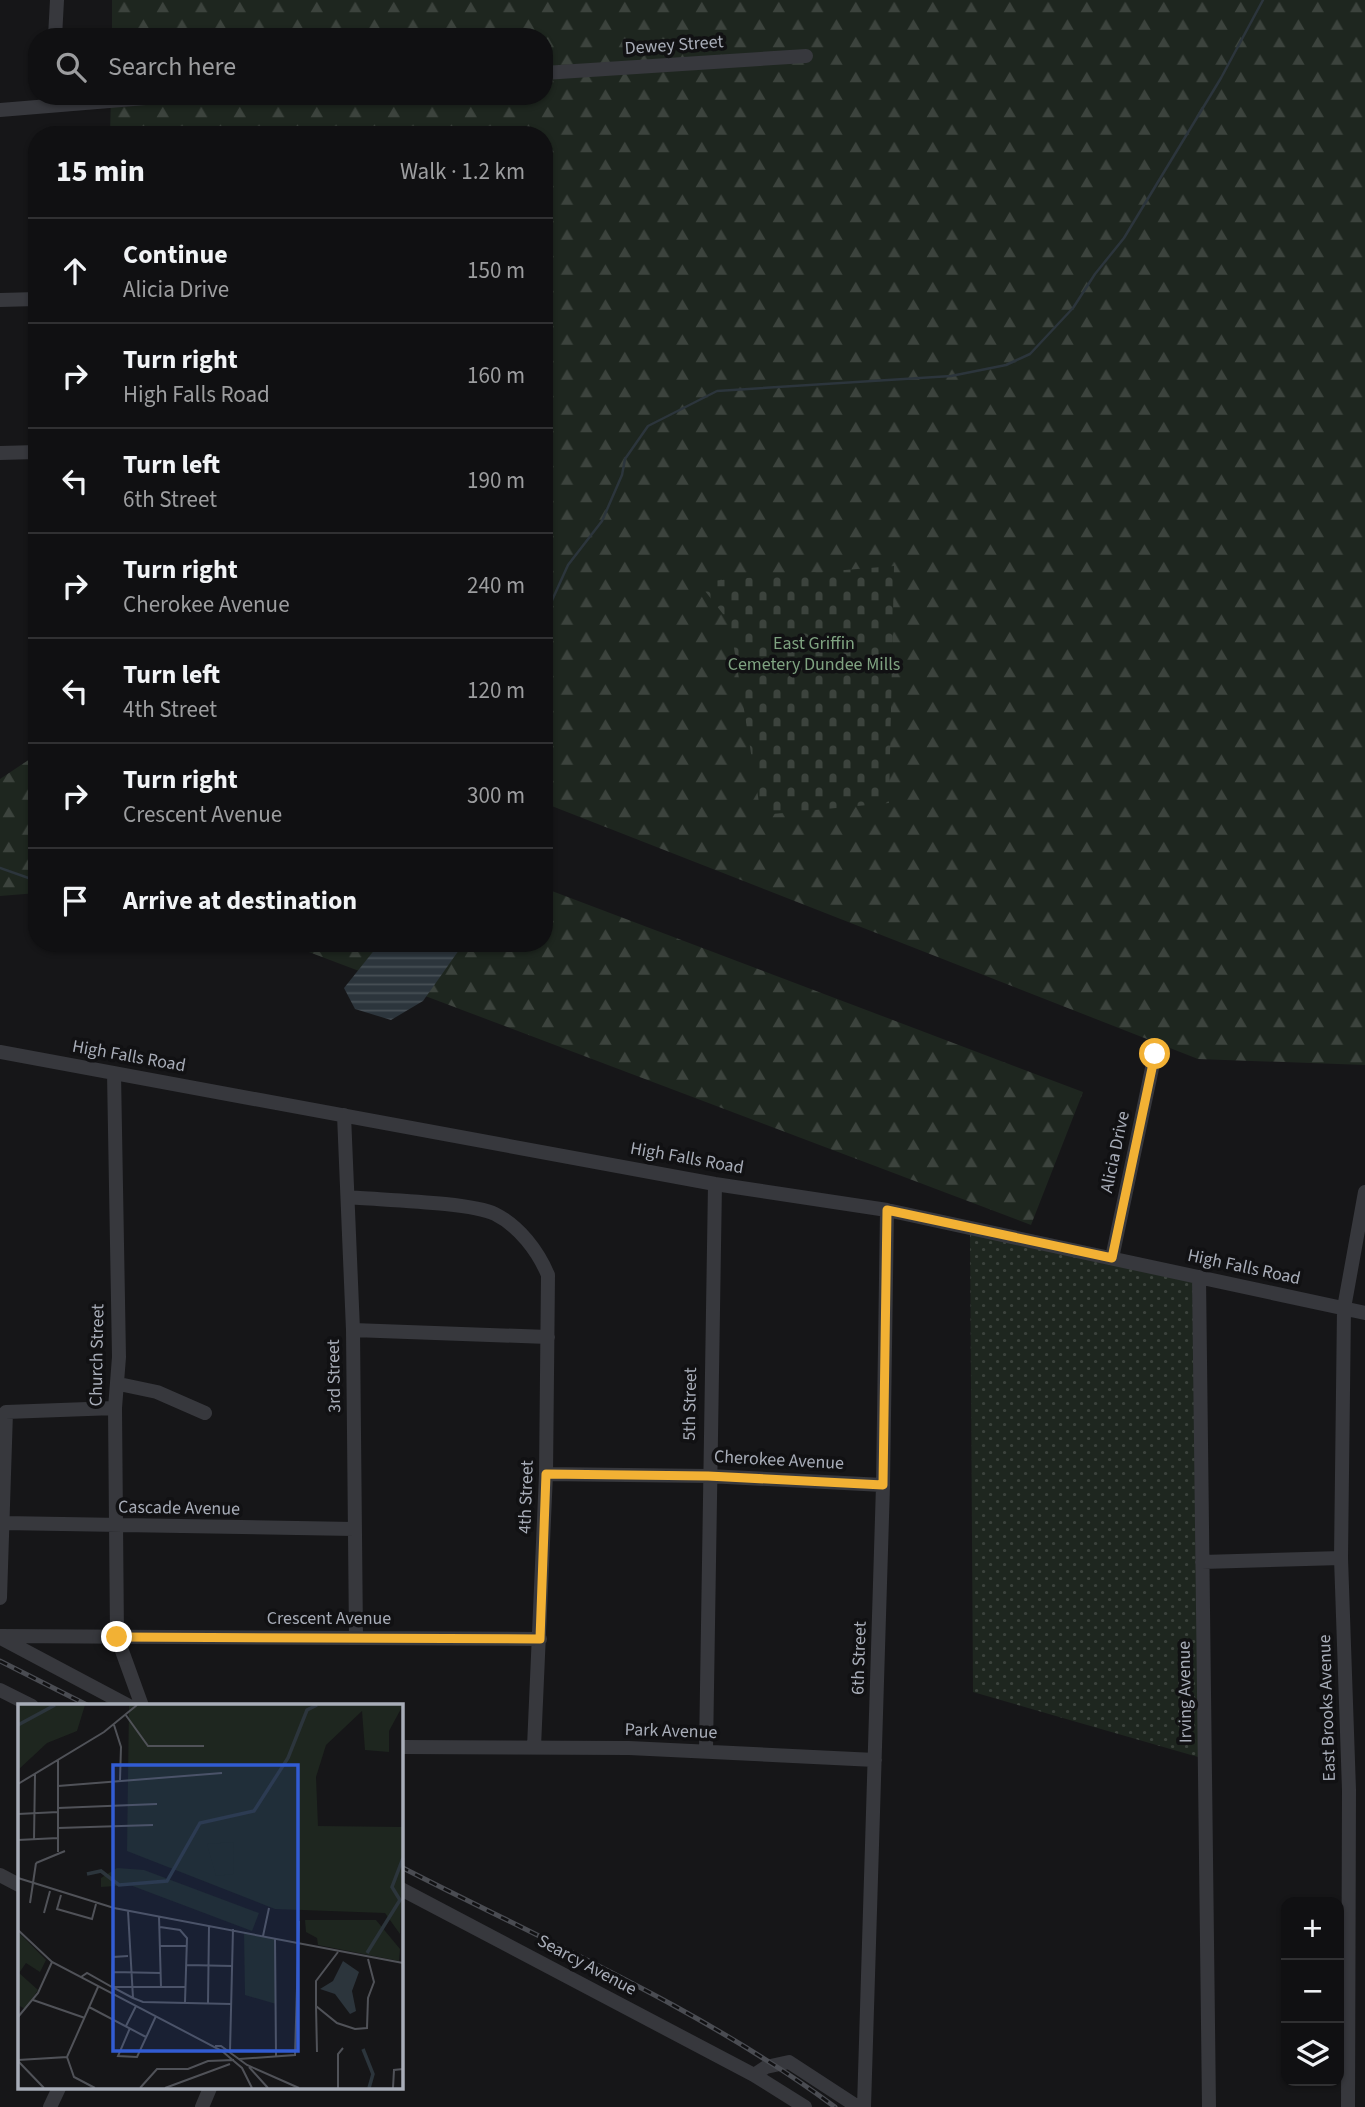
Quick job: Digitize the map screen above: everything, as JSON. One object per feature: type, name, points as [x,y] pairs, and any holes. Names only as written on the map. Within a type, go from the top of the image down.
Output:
[{"type":"street","points":[[55,28],[57,0]]},
{"type":"street","name":"Dewey Street","points":[[553,72],[806,56]]},
{"type":"street","points":[[0,110],[28,105]]},
{"type":"street","points":[[0,300],[28,299]]},
{"type":"street","points":[[0,453],[28,452]]},
{"type":"street","name":"High Falls Road","points":[[0,1052],[715,1184],[887,1210],[1365,1313]]},
{"type":"street","name":"Alicia Drive","points":[[1112,1258],[1155,1054]]},
{"type":"street","name":"Church Street","points":[[114,1073],[119,1384],[115,1408],[117,1637],[141,1704]]},
{"type":"street","name":"3rd Street","points":[[344,1115],[353,1330],[356,1637]]},
{"type":"street","name":"5th Street","points":[[706,1751],[708,1476],[715,1184]]},
{"type":"street","name":"East Brooks Avenue","points":[[1348,2107],[1349,1790],[1341,1558],[1344,1308],[1365,1192]]},
{"type":"street","name":"4th Street","points":[[348,1197],[494,1213],[512,1226],[536,1251],[548,1275],[546,1474],[534,1747]]},
{"type":"street","name":"6th Street","points":[[864,2107],[883,1485],[887,1210]]},
{"type":"street","name":"Irving Avenue","points":[[1199,1276],[1209,2107]]},
{"type":"street","points":[[353,1330],[548,1337]]},
{"type":"street","points":[[119,1384],[157,1392],[205,1413]]},
{"type":"street","points":[[0,1598],[6,1412],[115,1408]]},
{"type":"street","name":"Cherokee Avenue","points":[[546,1474],[708,1476],[883,1485]]},
{"type":"street","name":"Cascade Avenue","points":[[3,1523],[354,1529]]},
{"type":"street","points":[[1202,1562],[1341,1558]]},
{"type":"street","points":[[0,1637],[125,1704]]},
{"type":"street","name":"Crescent Avenue","points":[[0,1637],[540,1639]]},
{"type":"street","points":[[0,1690],[28,1704]]},
{"type":"street","name":"Park Avenue","points":[[402,1747],[706,1751],[875,1760]]},
{"type":"street","points":[[0,1875],[18,1884]]},
{"type":"street","name":"Searcy Avenue","points":[[402,1890],[754,2075],[805,2107]]},
{"type":"street","points":[[754,2075],[766,2067],[789,2062],[858,2107]]},
{"type":"street","points":[[50,2107],[58,2090]]},
{"type":"street","points":[[202,2107],[209,2090]]},
{"type":"green space","points":[[112,0],[1365,0],[1365,1065],[1198,1059],[553,807],[553,126],[110,126],[111,105],[553,105],[553,28],[112,28]]},
{"type":"green space","name":"East Griffin Cemetery Dundee Mills","points":[[894,566],[889,803],[761,815],[730,623],[698,582]]},
{"type":"green space","points":[[28,760],[28,894],[0,896],[0,779]]},
{"type":"green space","points":[[553,891],[1083,1092],[1031,1225],[309,952],[553,952]]},
{"type":"green space","points":[[970,1231],[1198,1280],[1205,1759],[973,1692]]},
{"type":"shaded area","points":[[373,952],[458,952],[423,1001],[391,1020],[355,1009],[344,988]]},
{"type":"waterway","points":[[553,598],[568,565],[602,521],[622,475],[625,459],[648,426],[717,391],[951,376],[1006,365],[1030,354],[1073,308],[1095,274],[1124,238],[1221,78],[1263,0]]},
{"type":"waterway","points":[[0,868],[28,878]]},
{"type":"railway","points":[[0,1661],[85,1704]]},
{"type":"railway","points":[[402,1868],[678,2008],[732,2039],[835,2107]]},
{"type":"route","points":[[117,1637],[540,1639],[546,1474],[708,1476],[883,1485],[887,1210],[1112,1258],[1155,1054]]}]
